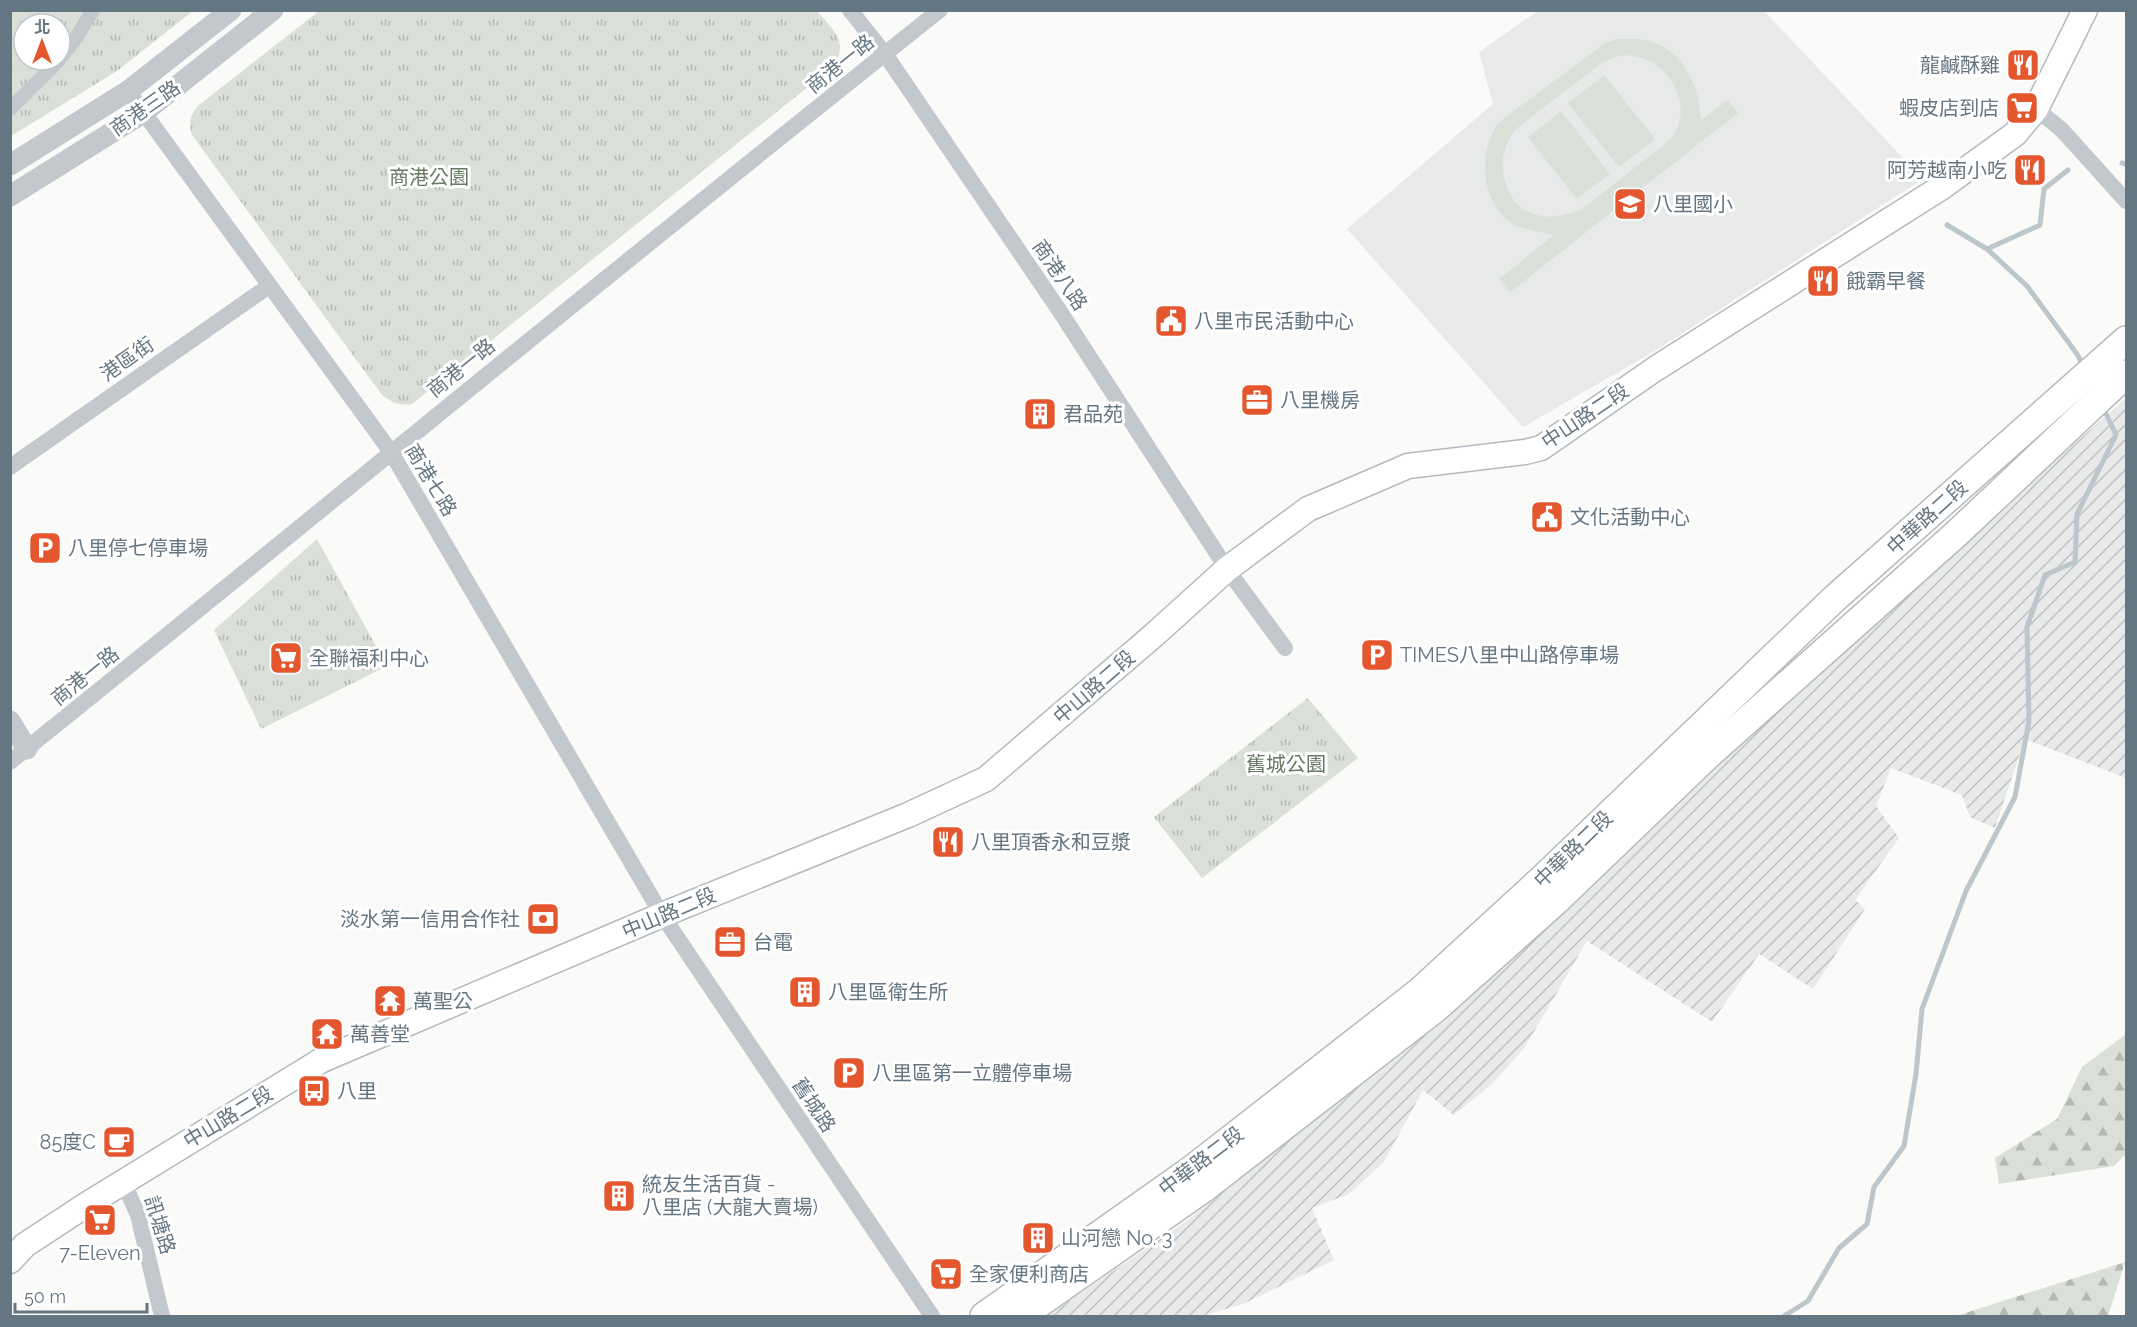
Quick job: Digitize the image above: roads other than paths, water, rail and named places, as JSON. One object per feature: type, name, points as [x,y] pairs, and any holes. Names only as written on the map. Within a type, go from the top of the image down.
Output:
[{"type":"main road","name":"中山路二段","points":[[10,1261],[25,1245],[123,1181],[322,1060],[662,915],[908,814],[986,779],[1154,635],[1227,569],[1308,509],[1408,466],[1525,452],[1541,448],[1655,369],[1942,187],[2015,134],[2036,109],[2085,10]]},
{"type":"main road","name":"中華路二段","points":[[984,1317],[1191,1170],[1419,992],[1541,880],[1834,599],[2127,340]]},
{"type":"main road","name":"中華路二段","points":[[1021,1317],[1203,1190],[1436,1008],[1556,901],[1707,756],[1955,535],[2127,374]]},
{"type":"street","points":[[72,43],[93,10]]},
{"type":"street","name":"商港三路","points":[[10,165],[128,91],[231,10]]},
{"type":"street","name":"商港三路","points":[[10,195],[143,112],[273,10]]},
{"type":"street","name":"商港八路","points":[[850,10],[885,54],[1059,310],[1227,569],[1285,648]]},
{"type":"street","name":"商港一路","points":[[10,762],[940,10]]},
{"type":"street","points":[[10,110],[47,72]]},
{"type":"street","name":"商港七路","points":[[128,91],[391,452],[662,915]]},
{"type":"street","points":[[2036,109],[2062,130],[2127,201]]},
{"type":"street","name":"港區街","points":[[10,467],[269,286]]},
{"type":"street","points":[[10,721],[27,748]]},
{"type":"street","name":"舊城路","points":[[662,915],[932,1317]]},
{"type":"street","name":"訊塘路","points":[[123,1181],[138,1215],[162,1317]]},
{"type":"waterway","points":[[2122,163],[2126,164]]},
{"type":"waterway","points":[[1947,225],[1987,249],[2040,225],[2044,189],[2068,170]]},
{"type":"waterway","points":[[1987,249],[2027,286],[2083,365]]},
{"type":"waterway","points":[[1784,1316],[1808,1301],[1839,1248],[1867,1224],[1874,1187],[1904,1146],[1916,1074],[1922,1009],[1966,891],[2015,797],[2029,721],[2027,627],[2045,575],[2075,562],[2077,514],[2116,435],[2104,409]]},
{"type":"place","name":"龍鹹酥雞","points":[[2023,65]]},
{"type":"place","name":"蝦皮店到店","points":[[2022,108]]},
{"type":"place","name":"阿芳越南小吃","points":[[2030,170]]},
{"type":"place","name":"八里國小","points":[[1630,204]]},
{"type":"place","name":"餓霸早餐","points":[[1823,281]]},
{"type":"place","name":"八里市民活動中心","points":[[1171,321]]},
{"type":"place","name":"八里機房","points":[[1257,400]]},
{"type":"place","name":"君品苑","points":[[1040,414]]},
{"type":"place","name":"文化活動中心","points":[[1547,517]]},
{"type":"place","name":"八里停七停車場","points":[[45,548]]},
{"type":"place","name":"TIMES八里中山路停車場","points":[[1377,655]]},
{"type":"place","name":"全聯福利中心","points":[[286,658]]},
{"type":"place","name":"八里頂香永和豆漿","points":[[948,842]]},
{"type":"place","name":"淡水第一信用合作社","points":[[543,919]]},
{"type":"place","name":"台電","points":[[730,942]]},
{"type":"place","name":"八里區衛生所","points":[[805,992]]},
{"type":"place","name":"萬聖公","points":[[390,1001]]},
{"type":"place","name":"萬善堂","points":[[327,1034]]},
{"type":"place","name":"八里區第一立體停車場","points":[[849,1073]]},
{"type":"place","name":"八里","points":[[314,1091]]},
{"type":"place","name":"85度C","points":[[119,1142]]},
{"type":"place","name":"統友生活百貨 - 八里店 (大龍大賣場)","points":[[619,1196]]},
{"type":"place","name":"7-Eleven","points":[[100,1220]]},
{"type":"place","name":"山河戀 No. 3","points":[[1038,1238]]},
{"type":"place","name":"全家便利商店","points":[[946,1274]]},
{"type":"park label","name":"商港公園","points":[[429,177]]},
{"type":"park label","name":"舊城公園","points":[[1286,764]]}]
